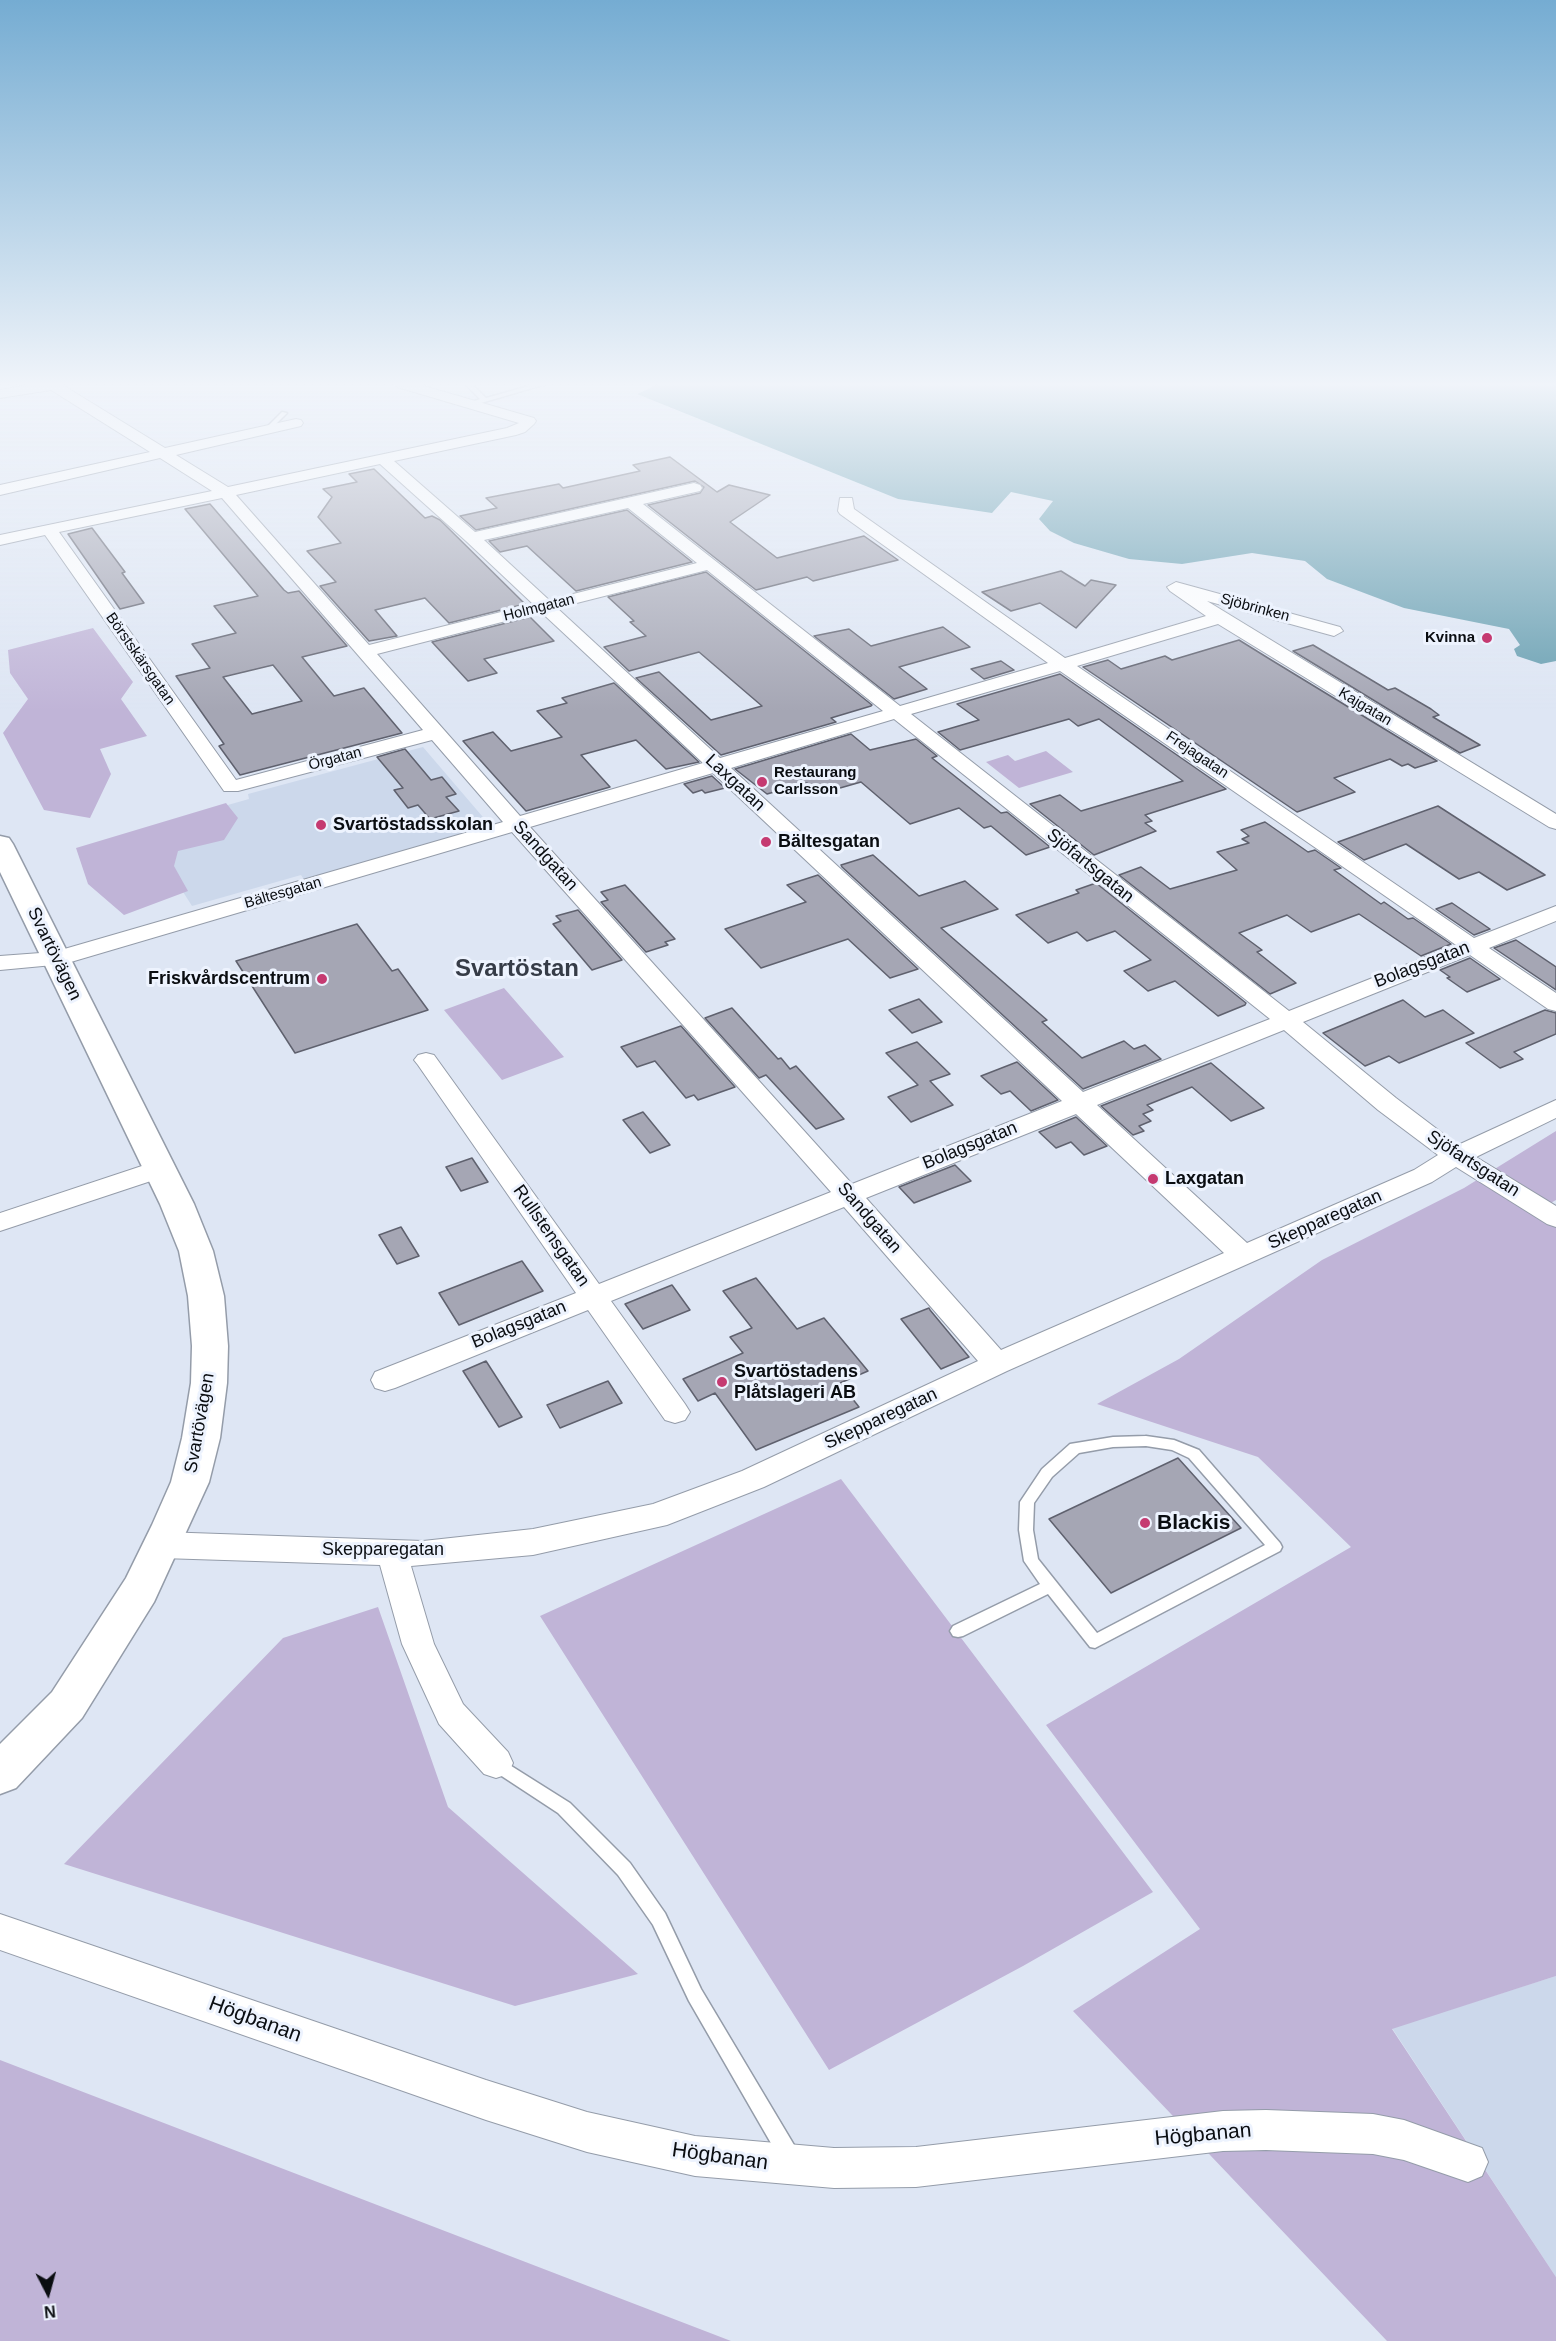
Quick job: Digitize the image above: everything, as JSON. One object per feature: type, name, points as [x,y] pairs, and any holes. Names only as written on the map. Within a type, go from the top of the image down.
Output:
[{"type":"main road","name":"Svartövägen","points":[[0,844],[160,1169],[196,1251],[206,1296],[210,1346],[209,1383],[201,1438],[190,1482],[140,1590],[67,1705],[0,1774]]},
{"type":"street","points":[[0,540],[219,493]]},
{"type":"street","name":"Sandgatan","points":[[226,493],[438,732],[516,824],[850,1195],[997,1364]]},
{"type":"street","name":"Laxgatan","points":[[422,493],[1243,1255]]},
{"type":"street","points":[[472,538],[672,493]]},
{"type":"street","name":"Frejagatan","points":[[846,501],[846,511],[1062,664],[1556,1004]]},
{"type":"street","name":"Sjöfartsgatan","points":[[632,503],[1285,1019],[1387,1104],[1456,1156],[1556,1218]]},
{"type":"street","name":"Börstskärsgatan","points":[[49,530],[231,787]]},
{"type":"street","name":"Holmgatan","points":[[366,651],[711,564]]},
{"type":"street","name":"Kajgatan","points":[[1176,587],[1220,618],[1556,823]]},
{"type":"street","name":"Sjöbrinken","points":[[1176,587],[1334,631]]},
{"type":"street","name":"Bältesgatan","points":[[0,963],[56,959],[1220,618]]},
{"type":"street","name":"Örgatan","points":[[231,787],[438,732]]},
{"type":"street","name":"Bolagsgatan","points":[[385,1380],[1285,1019],[1556,913]]},
{"type":"street","name":"Rullstensgatan","points":[[426,1060],[675,1412]]},
{"type":"street","name":"Skepparegatan","points":[[162,1545],[423,1554],[533,1542],[656,1516],[753,1479],[997,1364],[1433,1172],[1456,1156],[1556,1108]]},
{"type":"street","points":[[0,1222],[160,1169]]},
{"type":"street","points":[[392,1553],[418,1644],[451,1714],[496,1763]]},
{"type":"street","name":"Högbanan","points":[[0,1932],[399,2071],[587,2132],[695,2156],[834,2168],[916,2167],[1223,2131],[1266,2130],[1373,2134],[1404,2140],[1468,2162]]},
{"type":"lane","points":[[1146,1441],[1174,1445],[1194,1454],[1275,1546],[1095,1642],[1050,1586],[1031,1562],[1026,1530],[1027,1502],[1047,1473],[1075,1448],[1113,1442],[1146,1441]]},
{"type":"lane","points":[[958,1632],[1050,1586]]},
{"type":"lane","points":[[496,1763],[564,1808],[624,1869],[659,1919],[695,1995],[795,2166]]},
{"type":"shaded area","points":[[93,628],[133,682],[121,699],[147,736],[100,749],[111,774],[90,818],[44,810],[3,733],[28,699],[10,673],[8,650]]},
{"type":"shaded area","name":"Svartöstadsskolan","points":[[423,747],[488,823],[486,827],[305,881],[301,875],[192,906],[143,829],[249,799],[248,794]]},
{"type":"shaded area","points":[[1046,751],[1073,772],[1019,788],[986,762],[1008,755],[1015,761]]},
{"type":"shaded area","points":[[226,803],[238,818],[224,840],[178,851],[174,866],[188,891],[124,915],[88,884],[76,848]]},
{"type":"shaded area","points":[[504,988],[564,1057],[502,1080],[444,1010]]},
{"type":"shaded area","points":[[1556,1131],[1556,1200],[1540,1209],[1556,1219],[1556,1976],[1392,2029],[1556,2277],[1556,2341],[1387,2341],[1073,2011],[1200,1929],[1046,1725],[1351,1547],[1258,1457],[1097,1404],[1179,1359],[1322,1260],[1464,1188]]},
{"type":"shaded area","points":[[841,1479],[1153,1892],[1023,1966],[829,2070],[540,1616]]},
{"type":"shaded area","points":[[378,1607],[448,1807],[638,1974],[515,2006],[64,1864],[283,1638]]},
{"type":"shaded area","points":[[1556,1976],[1556,2277],[1392,2028]]},
{"type":"shaded area","points":[[0,2060],[731,2341],[0,2341]]},
{"type":"water","points":[[884,493],[1010,493],[992,513],[898,499]]},
{"type":"water","points":[[1017,493],[1556,493],[1556,661],[1541,664],[1517,656],[1514,649],[1520,645],[1509,629],[1404,608],[1327,579],[1305,561],[1252,553],[1182,564],[1129,559],[1074,543],[1050,531],[1039,519],[1053,501]]},
{"type":"building","points":[[328,493],[399,493],[425,518],[432,516],[440,520],[525,604],[449,623],[425,598],[375,610],[397,636],[369,641],[320,586],[336,582],[307,551],[341,543],[318,517],[332,497]]},
{"type":"building","points":[[511,493],[640,493],[476,530],[460,516],[497,508],[486,498]]},
{"type":"building","points":[[699,493],[763,493],[770,495],[730,522],[777,558],[864,536],[898,560],[813,581],[807,577],[756,590],[648,505]]},
{"type":"building","points":[[210,504],[284,590],[288,593],[299,591],[347,646],[302,657],[334,696],[364,688],[402,733],[240,775],[219,746],[224,744],[176,676],[210,668],[192,644],[236,633],[214,606],[258,596],[185,509]],"holes":[[[273,665],[302,701],[252,714],[223,677]]]},
{"type":"building","points":[[627,510],[692,562],[576,591],[527,546],[500,552],[489,541]]},
{"type":"building","points":[[92,528],[125,572],[122,573],[144,603],[120,609],[68,534]]},
{"type":"building","points":[[1061,571],[1085,586],[1091,580],[1116,585],[1076,628],[1040,603],[1011,611],[982,592]]},
{"type":"building","points":[[706,572],[872,705],[831,718],[836,722],[721,755],[636,678],[659,672],[711,720],[762,706],[699,652],[629,671],[604,647],[646,636],[630,622],[634,621],[608,597]]},
{"type":"building","points":[[530,617],[554,641],[484,659],[497,673],[468,681],[432,642]]},
{"type":"building","points":[[943,627],[970,647],[899,667],[927,689],[894,699],[814,636],[849,629],[871,646]]},
{"type":"building","points":[[1239,640],[1437,761],[1415,768],[1408,764],[1402,766],[1390,759],[1334,778],[1355,792],[1297,812],[1083,667],[1108,660],[1121,669],[1165,656],[1172,660]]},
{"type":"building","points":[[1313,645],[1388,690],[1395,688],[1431,709],[1439,715],[1433,717],[1480,745],[1460,753],[1293,651]]},
{"type":"building","points":[[1001,661],[1014,670],[984,679],[971,669]]},
{"type":"building","points":[[1060,674],[1226,789],[1145,815],[1152,821],[1145,823],[1156,831],[1094,855],[1030,804],[1060,795],[1081,811],[1183,781],[1099,719],[1078,726],[1069,719],[960,750],[938,732],[979,720],[957,704]]},
{"type":"building","points":[[614,683],[699,762],[666,769],[636,740],[581,755],[610,787],[526,811],[463,741],[493,732],[511,751],[562,737],[537,711],[567,703],[562,698]]},
{"type":"building","points":[[851,734],[870,750],[916,739],[937,756],[932,758],[1001,813],[1007,812],[1050,847],[1026,855],[991,826],[984,828],[959,808],[910,824],[861,782],[819,794],[807,783],[767,794],[735,769]]},
{"type":"building","points":[[405,749],[431,780],[442,777],[456,794],[446,797],[459,811],[430,819],[418,805],[408,808],[394,790],[403,788],[377,757]]},
{"type":"building","points":[[712,776],[725,788],[705,793],[702,790],[693,793],[684,784]]},
{"type":"building","points":[[1438,806],[1545,875],[1507,890],[1479,872],[1459,879],[1406,844],[1364,860],[1338,842]]},
{"type":"building","points":[[1265,822],[1308,852],[1315,850],[1341,868],[1334,870],[1381,904],[1384,902],[1408,919],[1413,918],[1451,944],[1421,956],[1359,914],[1311,932],[1287,915],[1239,933],[1262,950],[1257,952],[1296,983],[1270,994],[1119,875],[1141,867],[1170,889],[1237,870],[1217,852],[1249,843],[1242,839],[1249,836],[1241,830]]},
{"type":"building","points":[[873,855],[919,896],[965,881],[998,909],[941,928],[1047,1020],[1042,1022],[1082,1058],[1124,1041],[1134,1049],[1145,1045],[1161,1059],[1083,1089],[841,865]]},
{"type":"building","points":[[818,875],[918,969],[890,978],[848,939],[761,968],[725,929],[806,902],[787,885]]},
{"type":"building","points":[[1096,883],[1246,1003],[1245,1005],[1218,1016],[1175,981],[1148,991],[1124,971],[1151,960],[1115,931],[1087,941],[1077,932],[1048,943],[1016,915],[1079,893],[1076,890]]},
{"type":"building","points":[[625,885],[675,939],[665,942],[668,945],[646,952],[601,902],[608,900],[601,892]]},
{"type":"building","points":[[1452,903],[1490,929],[1474,935],[1436,909]]},
{"type":"building","points":[[578,910],[622,960],[592,970],[553,924],[561,921],[556,916]]},
{"type":"building","name":"Friskvårdscentrum","points":[[357,924],[392,971],[398,969],[428,1010],[295,1053],[236,961]]},
{"type":"building","points":[[1516,940],[1556,967],[1556,990],[1494,948]]},
{"type":"building","points":[[1470,958],[1500,979],[1467,992],[1440,970]]},
{"type":"building","points":[[919,999],[942,1022],[912,1033],[889,1010]]},
{"type":"building","points":[[1403,1000],[1425,1017],[1443,1010],[1474,1033],[1399,1063],[1389,1056],[1365,1066],[1323,1033]]},
{"type":"building","points":[[732,1008],[778,1059],[781,1058],[790,1069],[796,1066],[844,1119],[816,1129],[766,1075],[759,1078],[705,1018]]},
{"type":"building","points":[[1545,1010],[1556,1013],[1556,1034],[1514,1052],[1523,1059],[1500,1068],[1466,1043]]},
{"type":"building","points":[[681,1026],[735,1087],[698,1100],[694,1095],[686,1098],[655,1061],[637,1067],[621,1047]]},
{"type":"building","points":[[917,1042],[950,1074],[930,1081],[953,1105],[911,1122],[888,1097],[918,1085],[886,1053]]},
{"type":"building","points":[[1017,1062],[1058,1100],[1031,1111],[1010,1091],[1001,1094],[981,1076]]},
{"type":"building","points":[[1211,1063],[1264,1108],[1231,1121],[1192,1087],[1147,1105],[1153,1110],[1143,1114],[1151,1121],[1139,1126],[1144,1131],[1133,1135],[1101,1106]]},
{"type":"building","points":[[643,1112],[670,1145],[650,1153],[623,1120]]},
{"type":"building","points":[[1076,1117],[1107,1146],[1084,1155],[1071,1142],[1056,1148],[1039,1132]]},
{"type":"building","points":[[472,1158],[488,1182],[461,1191],[446,1167]]},
{"type":"building","points":[[955,1165],[971,1181],[914,1203],[899,1187]]},
{"type":"building","points":[[401,1227],[419,1256],[397,1264],[379,1235]]},
{"type":"building","points":[[522,1261],[543,1291],[459,1325],[439,1293]]},
{"type":"building","points":[[756,1278],[797,1329],[824,1318],[868,1371],[840,1383],[859,1407],[756,1450],[715,1393],[698,1401],[683,1379],[743,1353],[730,1337],[752,1328],[723,1291]]},
{"type":"building","points":[[672,1285],[690,1310],[643,1329],[625,1304]]},
{"type":"building","points":[[929,1308],[969,1357],[941,1369],[901,1319]]},
{"type":"building","points":[[486,1361],[522,1417],[499,1427],[463,1371]]},
{"type":"building","points":[[608,1381],[622,1403],[560,1428],[547,1405]]},
{"type":"building","name":"Blackis","points":[[1178,1458],[1241,1528],[1111,1593],[1049,1519]]},
{"type":"place","name":"Kvinna","points":[[1487,638]]},
{"type":"place","name":"Restaurang Carlsson","points":[[762,782]]},
{"type":"place","name":"Svartöstadsskolan","points":[[321,825]]},
{"type":"place","name":"Bältesgatan","points":[[766,842]]},
{"type":"place","name":"Friskvårdscentrum","points":[[322,979]]},
{"type":"place","name":"Laxgatan","points":[[1153,1179]]},
{"type":"place","name":"Svartöstadens Plåtslageri AB","points":[[722,1382]]},
{"type":"place","name":"Blackis","points":[[1145,1523]]},
{"type":"district","name":"Svartöstan","points":[[517,969]]}]
